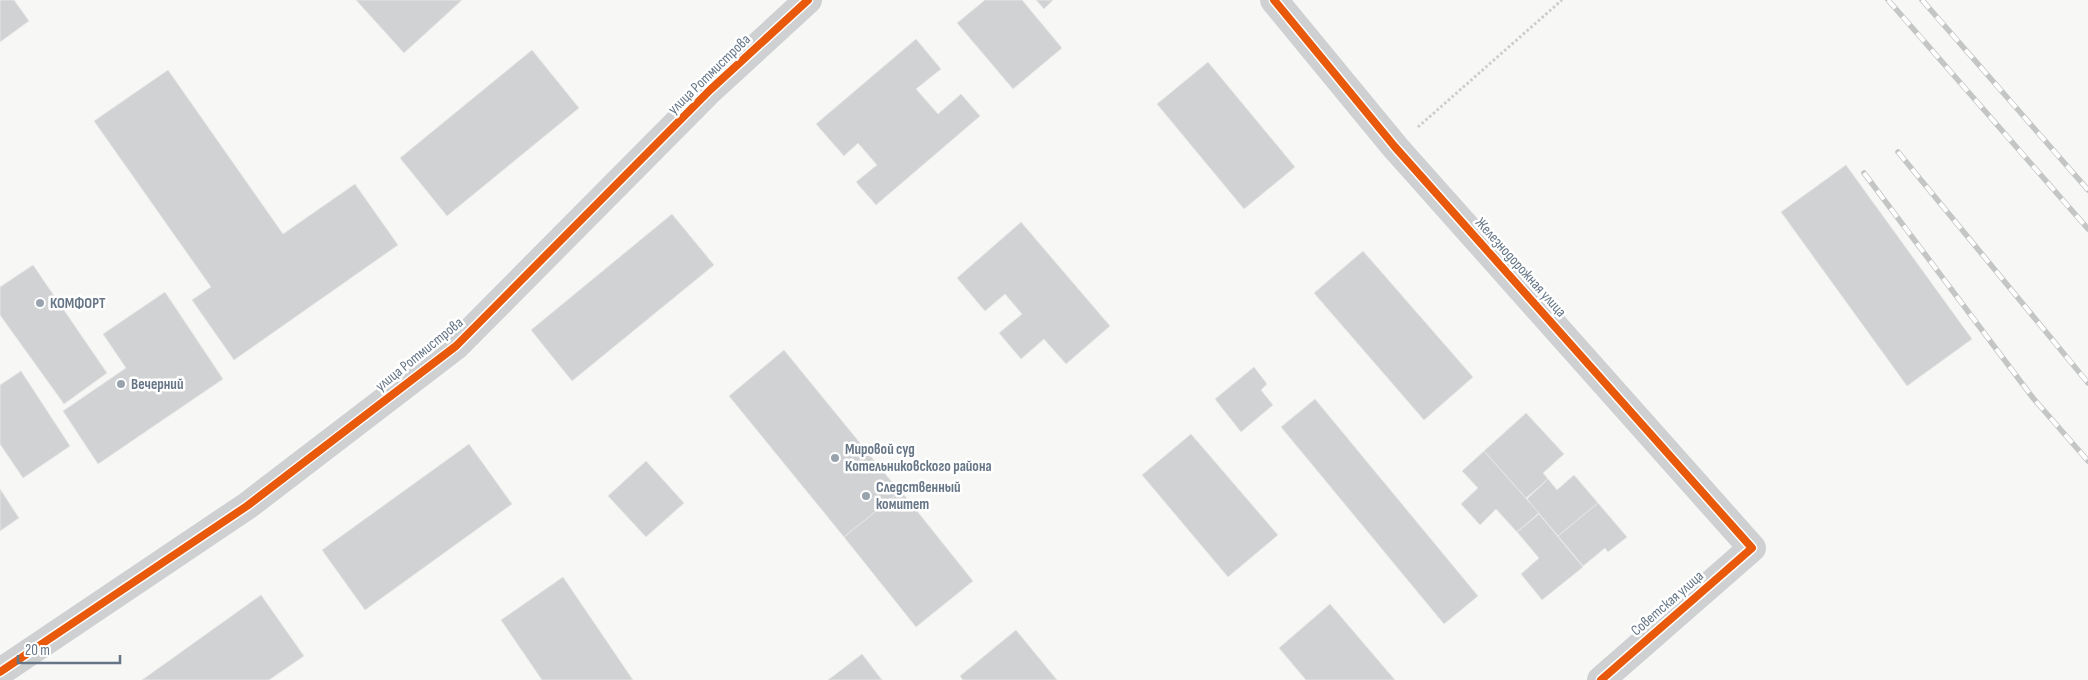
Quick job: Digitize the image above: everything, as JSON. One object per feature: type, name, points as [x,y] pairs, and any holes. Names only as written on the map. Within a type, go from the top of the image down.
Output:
[{"type":"street","name":"улица Ротмистрова","points":[[0,672],[247,506],[456,346],[710,90],[808,0]]},
{"type":"street","name":"Железнодорожная улица","points":[[1274,0],[1396,146],[1752,548]]},
{"type":"street","name":"Советская улица","points":[[1601,680],[1752,548]]},
{"type":"path","points":[[1396,146],[1562,0]]},
{"type":"building","points":[[0,0],[14,0],[29,21],[0,42]]},
{"type":"building","points":[[356,0],[462,0],[404,53]]},
{"type":"building","points":[[985,0],[1022,0],[1062,48],[1013,89],[957,23]]},
{"type":"building","points":[[1036,0],[1053,0],[1044,9]]},
{"type":"building","points":[[916,39],[941,69],[916,89],[938,114],[961,94],[980,116],[876,205],[856,182],[877,165],[858,143],[844,156],[816,124]]},
{"type":"building","points":[[532,50],[579,108],[447,216],[400,158]]},
{"type":"building","points":[[1208,62],[1295,167],[1244,209],[1157,104]]},
{"type":"building","points":[[168,70],[283,234],[355,184],[398,245],[234,360],[192,300],[211,287],[94,121]]},
{"type":"building","points":[[1846,165],[1972,339],[1907,386],[1781,212]]},
{"type":"building","points":[[672,214],[714,265],[572,381],[531,330]]},
{"type":"building","points":[[1021,222],[1110,326],[1066,364],[1044,339],[1021,359],[999,333],[1022,314],[1005,294],[985,311],[957,278]]},
{"type":"building","points":[[1363,251],[1473,377],[1424,420],[1314,293]]},
{"type":"building","points":[[33,265],[107,373],[64,404],[0,315],[0,287]]},
{"type":"building","points":[[165,292],[223,379],[98,464],[63,411],[126,368],[103,334]]},
{"type":"building","points":[[784,350],[900,492],[844,537],[729,396]]},
{"type":"building","points":[[1254,367],[1267,384],[1261,390],[1273,405],[1241,432],[1215,399]]},
{"type":"building","points":[[21,371],[70,446],[23,478],[0,444],[0,385]]},
{"type":"building","points":[[1315,399],[1478,596],[1444,624],[1281,427]]},
{"type":"building","points":[[1526,413],[1564,454],[1543,473],[1548,479],[1526,498],[1484,451]]},
{"type":"building","points":[[1191,434],[1278,535],[1228,577],[1142,475]]},
{"type":"building","points":[[469,444],[512,504],[365,610],[322,550]]},
{"type":"building","points":[[1484,451],[1539,513],[1517,532],[1496,509],[1480,525],[1461,504],[1478,488],[1462,471]]},
{"type":"building","points":[[646,461],[684,503],[646,537],[608,496]]},
{"type":"building","points":[[1574,475],[1598,503],[1558,536],[1527,499],[1548,479],[1557,490]]},
{"type":"building","points":[[0,489],[19,518],[0,531]]},
{"type":"building","points":[[901,491],[973,581],[916,627],[844,537]]},
{"type":"building","points":[[1598,503],[1627,537],[1608,552],[1605,548],[1583,566],[1558,536]]},
{"type":"building","points":[[1539,514],[1583,567],[1542,600],[1521,574],[1539,558],[1517,532]]},
{"type":"building","points":[[563,577],[633,680],[542,680],[501,620]]},
{"type":"building","points":[[261,595],[304,656],[269,680],[142,680]]},
{"type":"building","points":[[1330,604],[1395,680],[1306,680],[1279,648]]},
{"type":"building","points":[[1016,630],[1057,680],[963,680],[960,676]]},
{"type":"building","points":[[862,654],[882,680],[828,680]]},
{"type":"railway","points":[[1888,0],[2088,229]]},
{"type":"railway","points":[[1922,0],[2088,190]]},
{"type":"railway","points":[[1898,152],[2088,383]]},
{"type":"railway","points":[[1864,173],[2033,398],[2088,461]]},
{"type":"cycle path","points":[[0,672],[247,506],[456,346],[710,90],[808,0]]},
{"type":"cycle path","points":[[1274,0],[1395,147],[1752,548],[1601,680]]},
{"type":"place","name":"КОМФОРТ","points":[[40,303]]},
{"type":"place","name":"Вечерний","points":[[121,384]]},
{"type":"place","name":"Мировой суд Котельниковского района","points":[[835,458]]},
{"type":"place","name":"Следственный комитет","points":[[866,496]]}]
